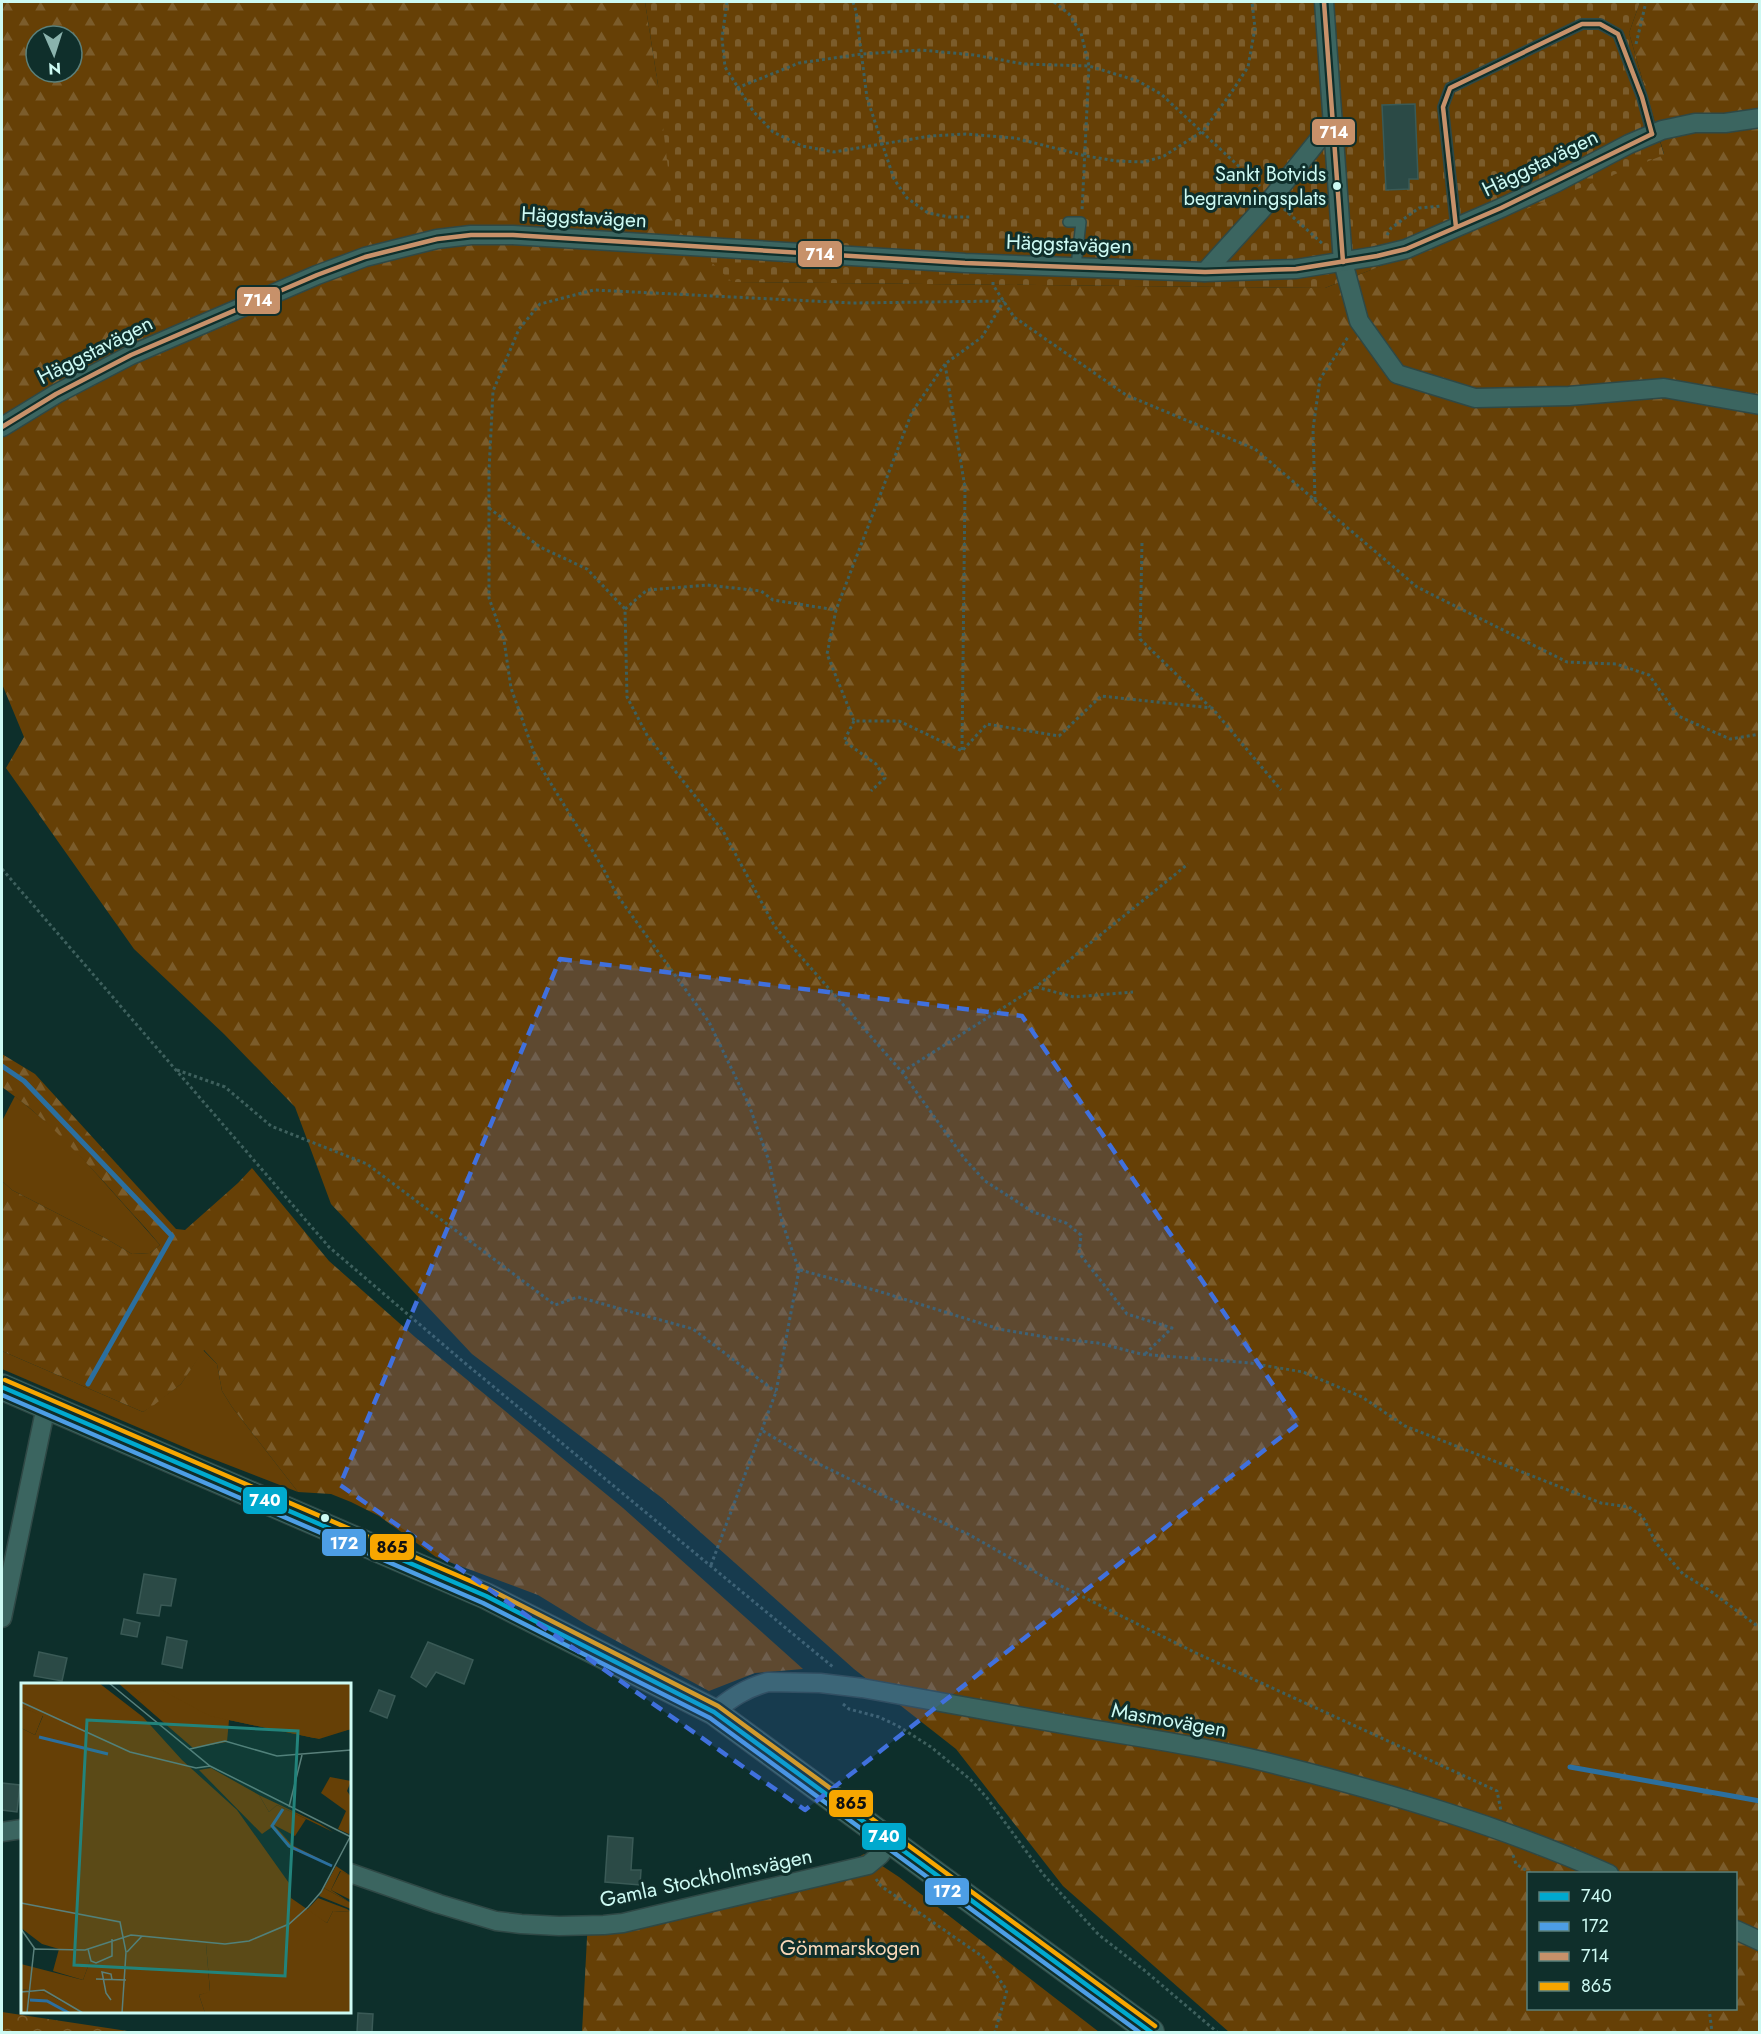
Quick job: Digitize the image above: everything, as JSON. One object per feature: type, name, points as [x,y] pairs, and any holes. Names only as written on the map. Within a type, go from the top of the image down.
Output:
[{"type":"main road","points":[[2,1387],[486,1596],[714,1712],[1151,2032]]},
{"type":"street","points":[[1324,2],[1343,262],[1359,321],[1397,374],[1475,398],[1569,396],[1664,388],[1760,405]]},
{"type":"street","name":"Häggstavägen","points":[[2,427],[56,394],[130,355],[364,257],[437,239],[471,235],[513,235],[965,263],[1205,272],[1296,269],[1406,249],[1557,182],[1652,134],[1677,126],[1725,123],[1760,117]]},
{"type":"street","points":[[1205,272],[1272,198],[1332,123]]},
{"type":"street","points":[[2,1618],[46,1406]]},
{"type":"street","name":"Masmovägen","points":[[714,1712],[736,1694],[768,1682],[831,1684],[1179,1744],[1280,1765],[1384,1794],[1505,1832],[1550,1848],[1604,1872]]},
{"type":"street","points":[[2,1832],[21,1829]]},
{"type":"street","points":[[868,1865],[880,1855],[889,1842]]},
{"type":"street","name":"Gamla Stockholmsvägen","points":[[351,1873],[496,1921],[521,1924],[604,1925],[623,1923],[868,1865]]},
{"type":"street","points":[[1737,1930],[1760,1941]]},
{"type":"lane","points":[[1456,227],[1443,107],[1450,88],[1582,24],[1600,24],[1618,34],[1642,97],[1652,134]]},
{"type":"lane","points":[[1068,222],[1082,222],[1076,266]]},
{"type":"path","points":[[727,2],[722,38],[725,67],[753,111],[774,132],[802,146],[834,152],[930,136],[966,134],[1015,138],[1086,156],[1116,161],[1145,162],[1164,156],[1203,131],[1231,93],[1248,67],[1255,28],[1252,2]]},
{"type":"path","points":[[853,2],[867,98],[884,143],[894,179],[907,198],[928,213],[949,217],[972,217]]},
{"type":"path","points":[[1054,2],[1069,14],[1081,33],[1089,66],[1082,222]]},
{"type":"path","points":[[1630,66],[1646,2]]},
{"type":"path","points":[[737,88],[799,63],[862,54],[921,50],[974,55],[1024,64],[1089,66],[1138,81],[1161,94],[1343,262]]},
{"type":"path","points":[[1377,256],[1391,228],[1419,208],[1452,205]]},
{"type":"path","points":[[993,285],[1014,317],[1126,395],[1256,449],[1417,587],[1567,662],[1616,664],[1649,675],[1678,716],[1730,739],[1760,734]]},
{"type":"path","points":[[711,1565],[776,1392],[799,1270],[782,1222],[769,1161],[749,1105],[709,1022],[617,895],[603,868],[537,761],[511,688],[504,640],[489,598],[493,391],[519,329],[540,304],[594,290],[852,303],[1004,301]]},
{"type":"path","points":[[871,791],[885,778],[876,764],[844,741],[854,721],[827,654],[836,610],[912,412],[945,364],[982,337],[1004,301]]},
{"type":"path","points":[[1315,500],[1313,429],[1320,379],[1359,321]]},
{"type":"path","points":[[945,364],[965,488],[962,751]]},
{"type":"path","points":[[489,508],[540,548],[587,569],[625,609],[627,697],[648,738],[723,831],[775,927],[902,1072],[964,1158],[985,1181],[1033,1212],[1066,1223],[1081,1235],[1079,1253],[1127,1314],[1172,1328],[1145,1354]]},
{"type":"path","points":[[1142,543],[1140,639],[1212,708],[1281,790]]},
{"type":"path","points":[[625,609],[647,590],[707,585],[761,591],[773,600],[836,610]]},
{"type":"path","points":[[962,751],[987,724],[1059,736],[1101,696],[1212,708]]},
{"type":"path","points":[[854,721],[899,721],[962,751]]},
{"type":"path","points":[[902,1072],[1036,987],[1188,864]]},
{"type":"path","points":[[2,869],[329,1247],[466,1364],[833,1666],[836,1674],[831,1684],[839,1700],[849,1709],[879,1717],[898,1726],[931,1747],[971,1780],[1043,1874],[1099,1935],[1217,2032]]},
{"type":"path","points":[[1036,987],[1074,997],[1133,992]]},
{"type":"path","points":[[177,1070],[225,1087],[271,1126],[367,1164],[555,1305],[578,1297],[693,1329],[776,1392]]},
{"type":"path","points":[[799,1270],[878,1291],[999,1329],[1098,1343],[1145,1354],[1250,1363],[1303,1372],[1362,1397],[1405,1426],[1600,1503],[1629,1507],[1643,1517],[1656,1543],[1683,1574],[1709,1590],[1760,1628]]},
{"type":"path","points":[[763,1431],[815,1462],[968,1533],[1036,1574],[1145,1628],[1497,1791]]},
{"type":"path","points":[[1516,1864],[1529,1872]]},
{"type":"path","points":[[868,1865],[881,1886],[983,1957],[1007,1990],[995,2032]]},
{"type":"path","points":[[1709,2010],[1712,2032]]},
{"type":"highlighted area","points":[[560,959],[1022,1016],[1299,1423],[805,1810],[340,1485]]},
{"type":"green space","points":[[2,2],[645,2],[658,85],[732,282],[1325,288],[1664,154],[1629,33],[1640,2],[1759,2],[1759,2032],[1229,2032],[1063,1886],[956,1749],[854,1669],[662,1498],[472,1354],[331,1204],[295,1107],[224,1034],[134,949],[6,768],[24,737],[2,684]]},
{"type":"green space","name":"Sankt Botvids begravningsplats","points":[[645,2],[1640,2],[1629,33],[1664,155],[1325,288],[732,282],[675,227],[658,85]]},
{"type":"green space","points":[[2,1054],[35,1074],[176,1229],[185,1230],[252,1168],[329,1261],[415,1337],[623,1508],[803,1669],[755,1673],[709,1691],[587,1625],[538,1595],[436,1557],[379,1516],[351,1502],[331,1494],[298,1492],[232,1407],[222,1391],[217,1364],[204,1350],[181,1384],[143,1412],[2,1351],[2,1181],[12,1190],[132,1254],[150,1253],[160,1245],[68,1144],[30,1108],[2,1087]]},
{"type":"green space","points":[[15,1096],[76,1151],[160,1245],[150,1253],[132,1254],[12,1190],[2,1181],[2,1121]]},
{"type":"green space","points":[[203,1350],[217,1364],[222,1391],[232,1407],[298,1492],[200,1454],[2,1369],[2,1351],[143,1412],[181,1384]]},
{"type":"green space","name":"Gömmarskogen","points":[[864,1854],[899,1877],[1099,2032],[582,2032],[588,1919],[620,1916],[850,1862]]},
{"type":"green space","points":[[2,2012],[134,2032],[2,2032]]},
{"type":"building","points":[[1415,104],[1418,179],[1409,179],[1409,189],[1386,190],[1382,105]]},
{"type":"building","points":[[144,1574],[176,1579],[171,1606],[161,1605],[159,1616],[137,1613]]},
{"type":"building","points":[[124,1619],[140,1623],[137,1637],[121,1634]]},
{"type":"building","points":[[167,1637],[187,1641],[182,1668],[162,1664]]},
{"type":"building","points":[[428,1642],[473,1660],[464,1684],[436,1672],[426,1687],[411,1677]]},
{"type":"building","points":[[39,1652],[67,1658],[62,1681],[34,1676]]},
{"type":"building","points":[[379,1690],[395,1696],[387,1718],[370,1711]]},
{"type":"building","points":[[2,1783],[20,1785],[17,1812],[2,1810]]},
{"type":"building","points":[[608,1836],[633,1838],[631,1870],[641,1870],[640,1885],[605,1882]]},
{"type":"building","points":[[358,2013],[373,2014],[372,2032],[357,2032]]},
{"type":"waterway","points":[[2,1066],[24,1081],[172,1236],[88,1384]]},
{"type":"waterway","points":[[1570,1767],[1760,1801]]},
{"type":"transit line","name":"714","points":[[1324,2],[1343,262]]},
{"type":"transit line","name":"714","points":[[1456,227],[1443,107],[1450,88],[1582,24],[1600,24],[1618,34],[1642,97],[1652,134]]},
{"type":"transit line","name":"714","points":[[2,427],[56,394],[131,355],[317,275],[365,257],[437,239],[471,235],[513,235],[965,263],[1205,272],[1296,269],[1406,249],[1501,208],[1652,134]]},
{"type":"transit line","name":"865","points":[[5,1380],[489,1589],[718,1706],[1155,2026]]},
{"type":"transit line","name":"740","points":[[2,1387],[486,1596],[714,1712],[1151,2032]]},
{"type":"transit line","name":"172","points":[[2,1395],[483,1603],[710,1718],[1139,2032]]},
{"type":"place","name":"Sankt Botvids begravningsplats","points":[[1337,186]]}]
